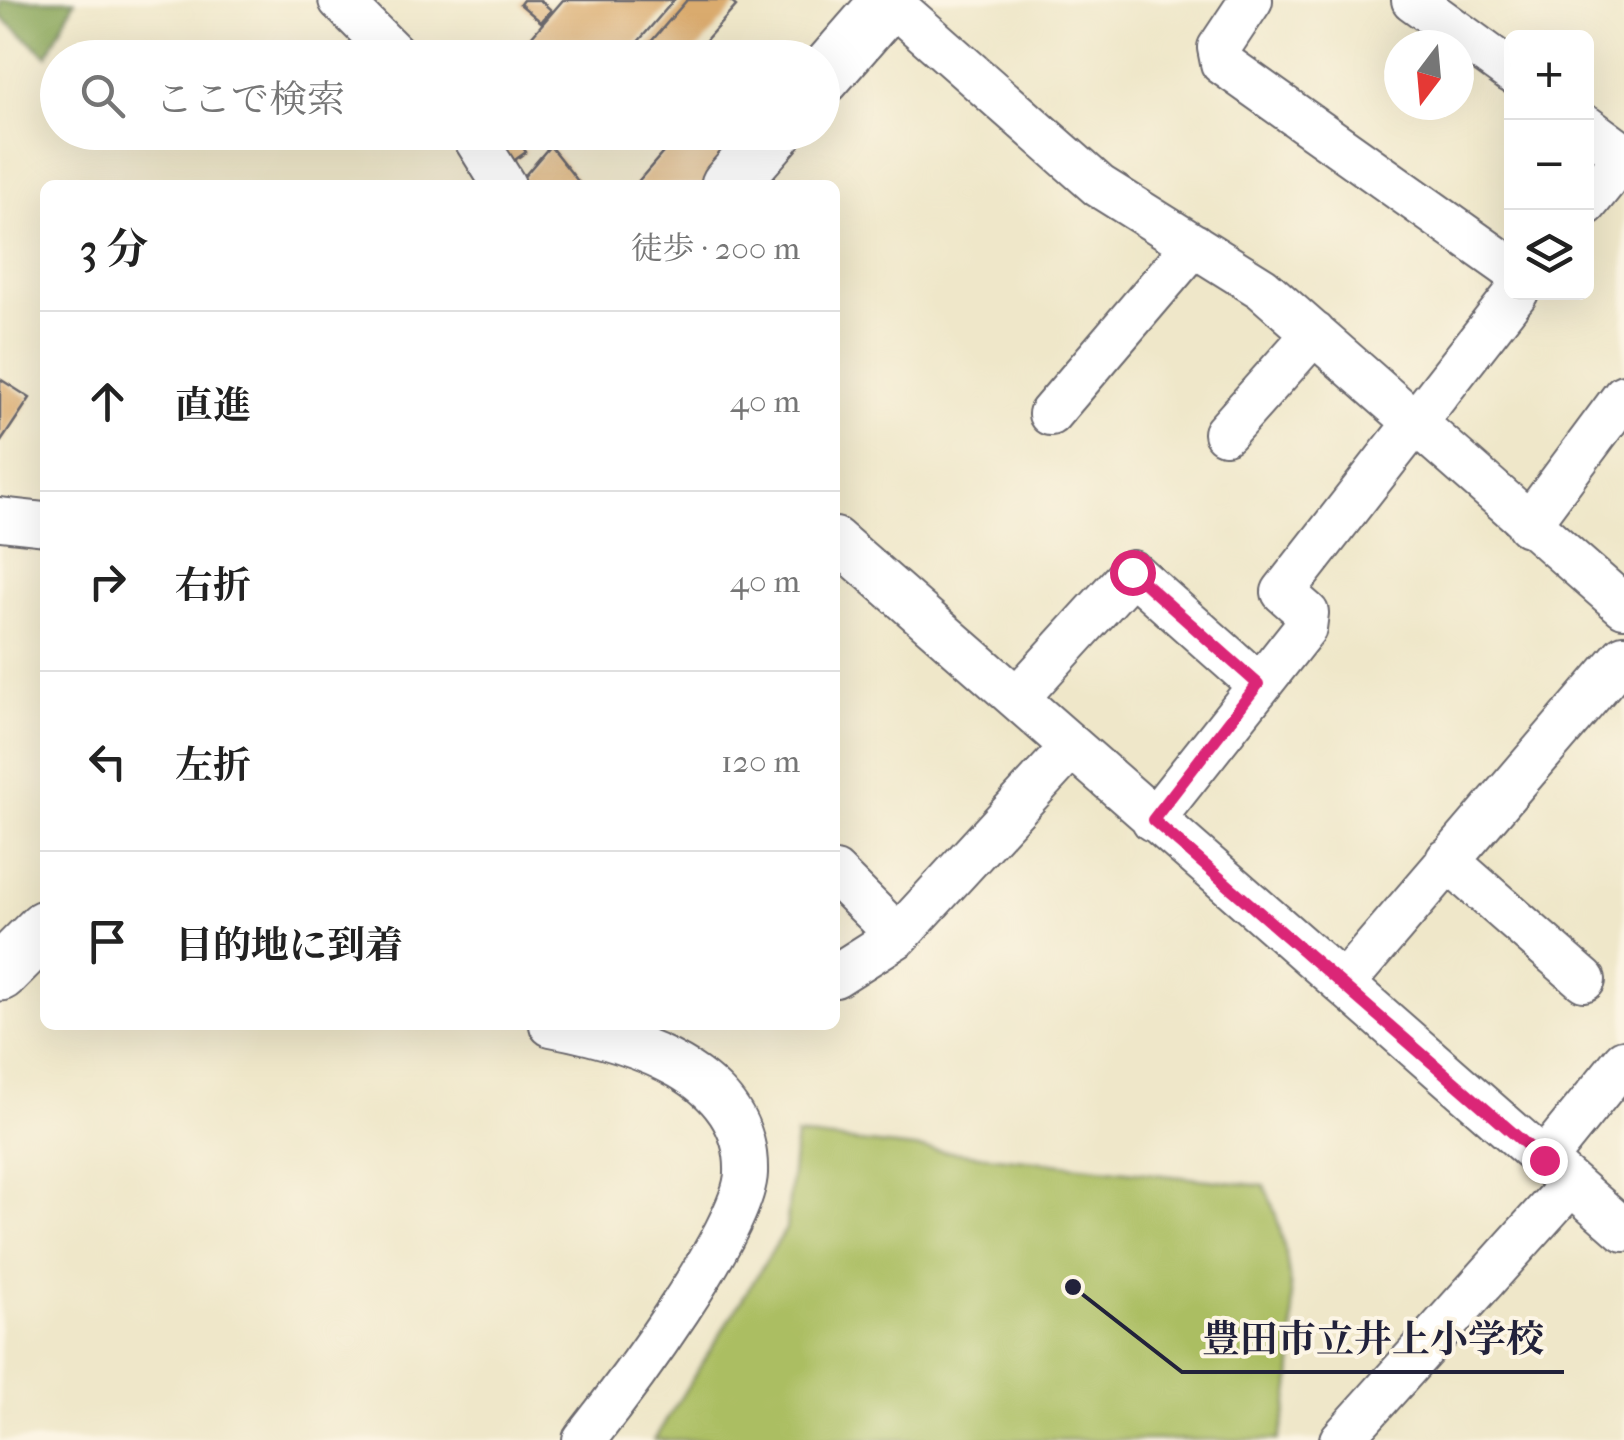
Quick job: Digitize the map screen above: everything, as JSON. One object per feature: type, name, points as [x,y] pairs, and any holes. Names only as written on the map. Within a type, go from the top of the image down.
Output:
[{"type":"main road","points":[[840,58],[890,1]]},
{"type":"main road","points":[[733,180],[759,150]]},
{"type":"main road","points":[[0,973],[40,933]]},
{"type":"street","points":[[340,0],[380,40]]},
{"type":"street","points":[[1251,0],[1219,48],[1222,63],[1504,263]]},
{"type":"street","points":[[1413,0],[1504,66]]},
{"type":"street","points":[[890,1],[1099,186],[1262,288],[1624,606]]},
{"type":"street","points":[[1594,134],[1624,156],[1594,194]]},
{"type":"street","points":[[482,150],[501,180]]},
{"type":"street","points":[[1050,414],[1194,245]]},
{"type":"street","points":[[1153,820],[1305,628],[1306,614],[1283,592],[1511,300]]},
{"type":"street","points":[[1226,433],[1314,334]]},
{"type":"street","points":[[1528,525],[1624,396]]},
{"type":"street","points":[[0,519],[40,523]]},
{"type":"street","points":[[840,543],[1019,696],[1070,749],[1624,1230]]},
{"type":"street","points":[[1019,696],[1132,572],[1258,684]]},
{"type":"street","points":[[1343,984],[1624,656]]},
{"type":"street","points":[[840,973],[898,936],[1070,749]]},
{"type":"street","points":[[1447,860],[1584,980]]},
{"type":"street","points":[[840,878],[898,936]]},
{"type":"street","points":[[581,1030],[641,1049],[702,1081],[728,1106],[743,1144],[746,1177],[725,1228],[689,1294],[584,1440]]},
{"type":"street","points":[[1340,1440],[1557,1172],[1624,1061]]},
{"type":"green space","points":[[0,0],[75,0],[55,40],[40,40],[40,50],[0,16]]},
{"type":"green space","points":[[796,1135],[1264,1186],[1283,1242],[1292,1312],[1291,1381],[1278,1440],[654,1440],[786,1229]]},
{"type":"building","points":[[523,0],[540,0],[551,10],[541,22],[520,4]]},
{"type":"building","points":[[563,0],[674,0],[640,40],[529,40]]},
{"type":"building","points":[[687,0],[729,0],[736,6],[706,40],[653,40]]},
{"type":"building","points":[[493,150],[525,150],[526,152],[505,167]]},
{"type":"building","points":[[547,150],[553,150],[577,180],[521,180]]},
{"type":"building","points":[[665,150],[742,150],[716,180],[639,180]]},
{"type":"building","points":[[0,379],[30,398],[0,443]]},
{"type":"place","name":"豊田市立井上小学校","points":[[1073,1287]]},
{"type":"route","points":[[1132,572],[1258,684],[1153,820],[1544,1160]]}]
